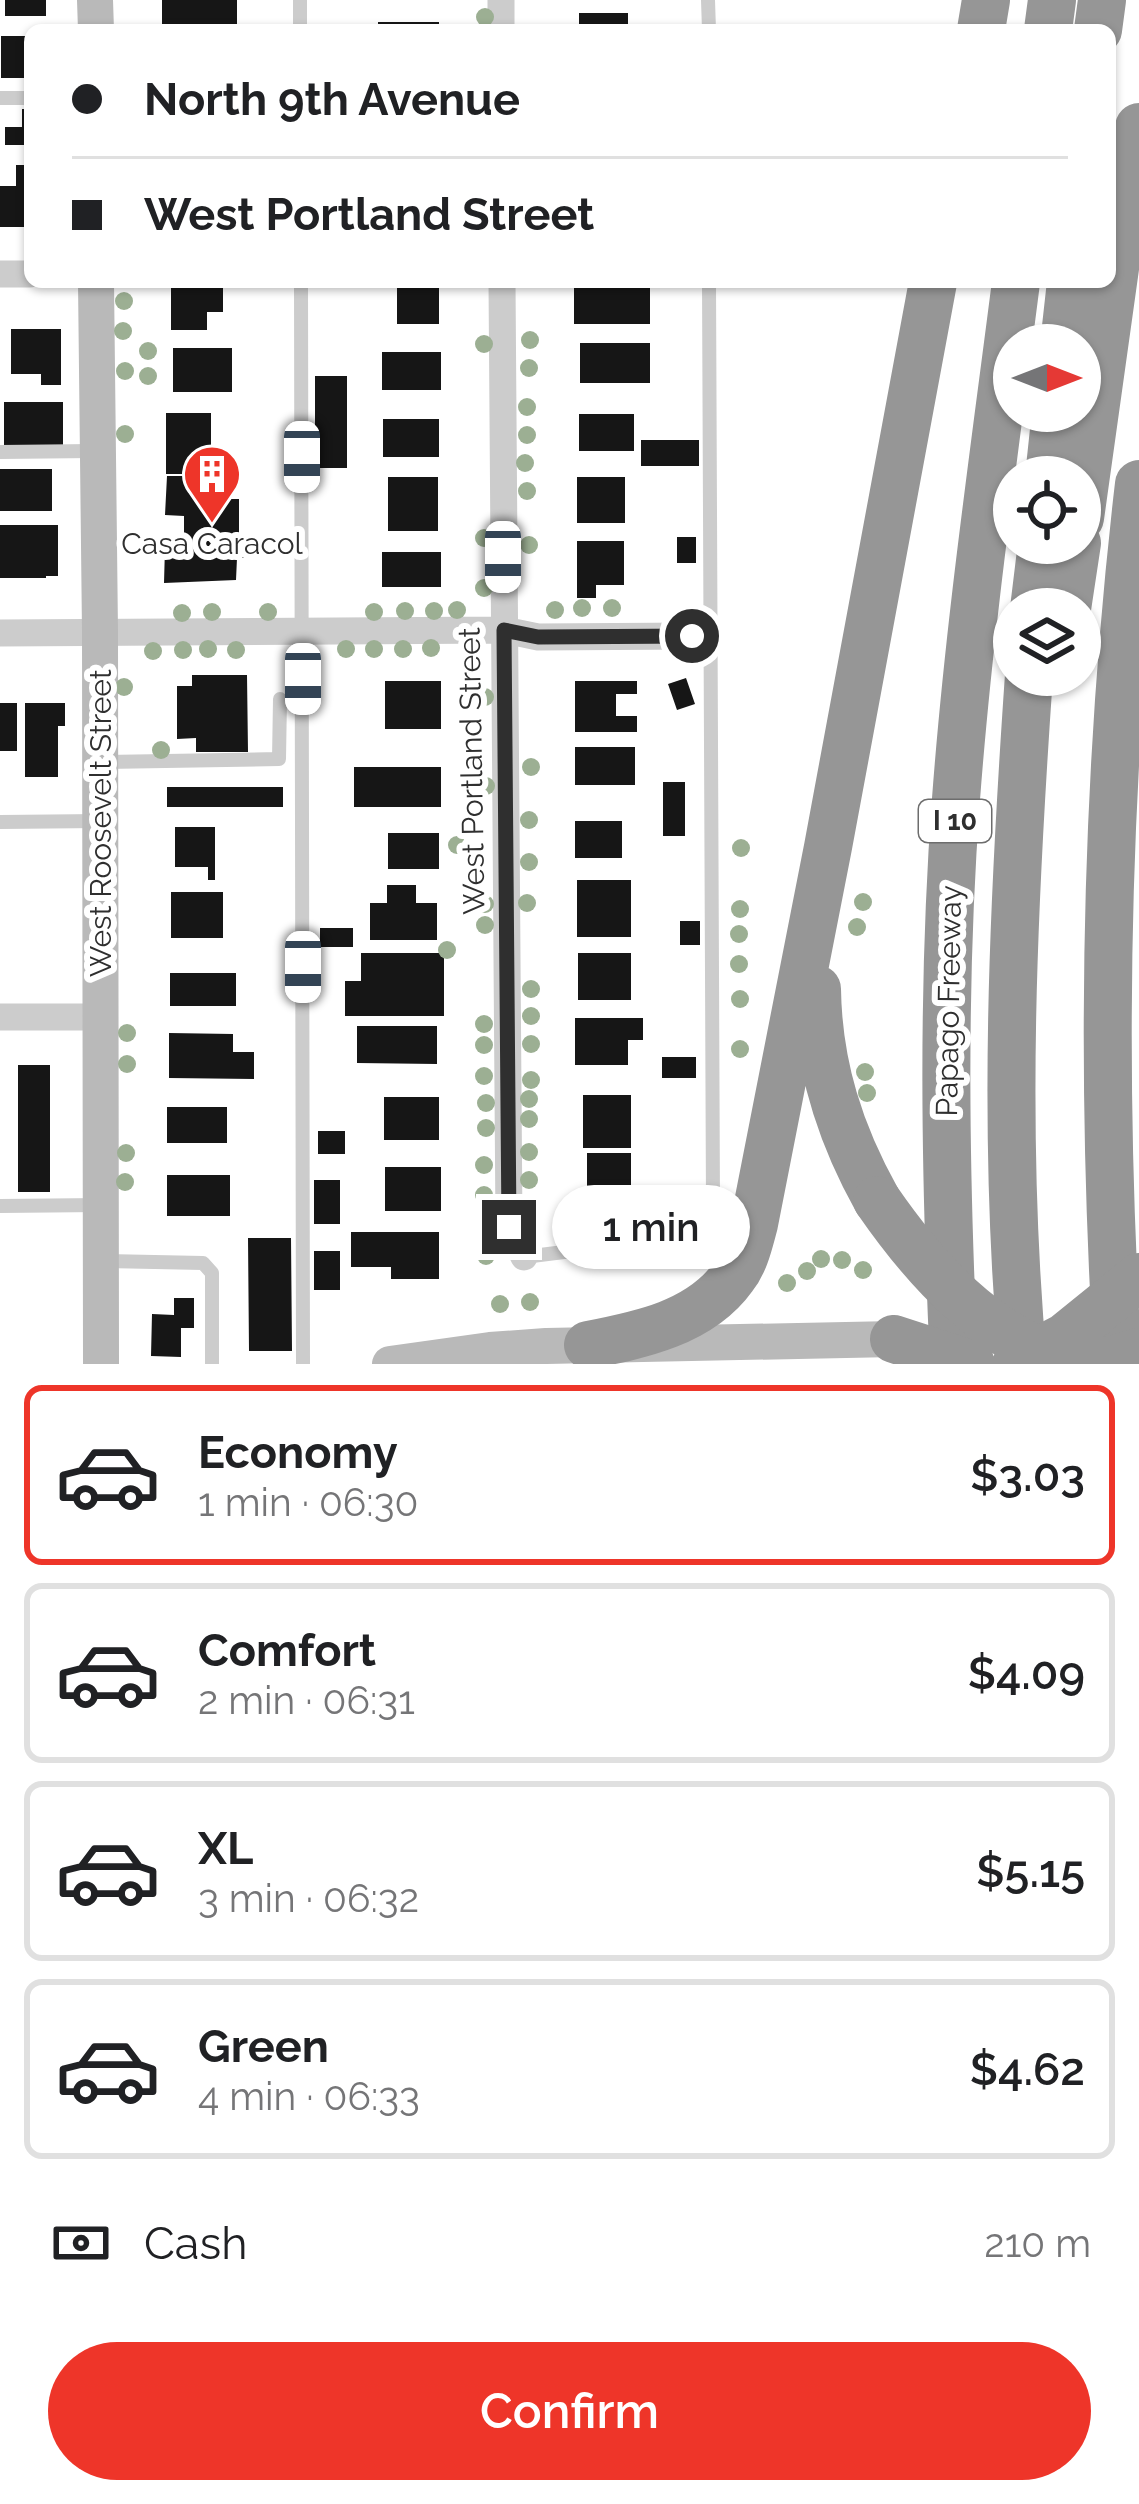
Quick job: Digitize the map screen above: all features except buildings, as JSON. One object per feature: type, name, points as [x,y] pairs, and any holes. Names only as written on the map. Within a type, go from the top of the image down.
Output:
[{"type":"highway","points":[[1116,261],[1139,127]]},
{"type":"highway","points":[[588,1345],[634,1336],[677,1320],[723,1289],[736,1274],[754,1224],[932,288]]},
{"type":"highway","name":"Papago Freeway","points":[[954,1364],[945,1067],[956,800],[1015,288]]},
{"type":"highway","points":[[1066,324],[1069,288]]},
{"type":"highway","points":[[1089,456],[1112,288]]},
{"type":"highway","points":[[1118,1364],[1108,977],[1121,671],[1139,484]]},
{"type":"highway","points":[[1028,696],[1010,1051],[1016,1288],[1038,1362]]},
{"type":"highway","points":[[1038,1362],[1042,1268],[1039,958],[1057,696]]},
{"type":"highway","points":[[828,847],[817,993],[821,1049],[847,1142],[910,1246],[946,1286],[1038,1362]]},
{"type":"highway","points":[[1038,1362],[1139,1276]]},
{"type":"highway","points":[[894,1339],[970,1364]]},
{"type":"highway","points":[[1097,1364],[1139,1352]]},
{"type":"street","name":"West Roosevelt Street","points":[[96,288],[101,1364]]},
{"type":"street","name":"West Portland Street","points":[[502,288],[509,1227],[524,1257]]},
{"type":"street","points":[[0,633],[504,630],[542,620],[691,628]]},
{"type":"street","points":[[0,1017],[101,1017]]},
{"type":"street","points":[[390,1364],[490,1350],[588,1345],[894,1339]]},
{"type":"lane","points":[[302,288],[303,1364]]},
{"type":"lane","points":[[524,1257],[564,1252],[680,1252],[696,1244],[709,1227],[713,1205],[710,288]]},
{"type":"lane","points":[[0,452],[98,451]]},
{"type":"lane","points":[[100,762],[279,759],[280,699]]},
{"type":"lane","points":[[0,822],[100,821]]},
{"type":"lane","points":[[0,1206],[101,1205]]},
{"type":"lane","points":[[101,1261],[203,1263],[212,1273],[212,1364]]},
{"type":"place","name":"Casa Caracol","points":[[212,525]]},
{"type":"route","points":[[509,1227],[504,630],[538,637],[692,636]]}]
